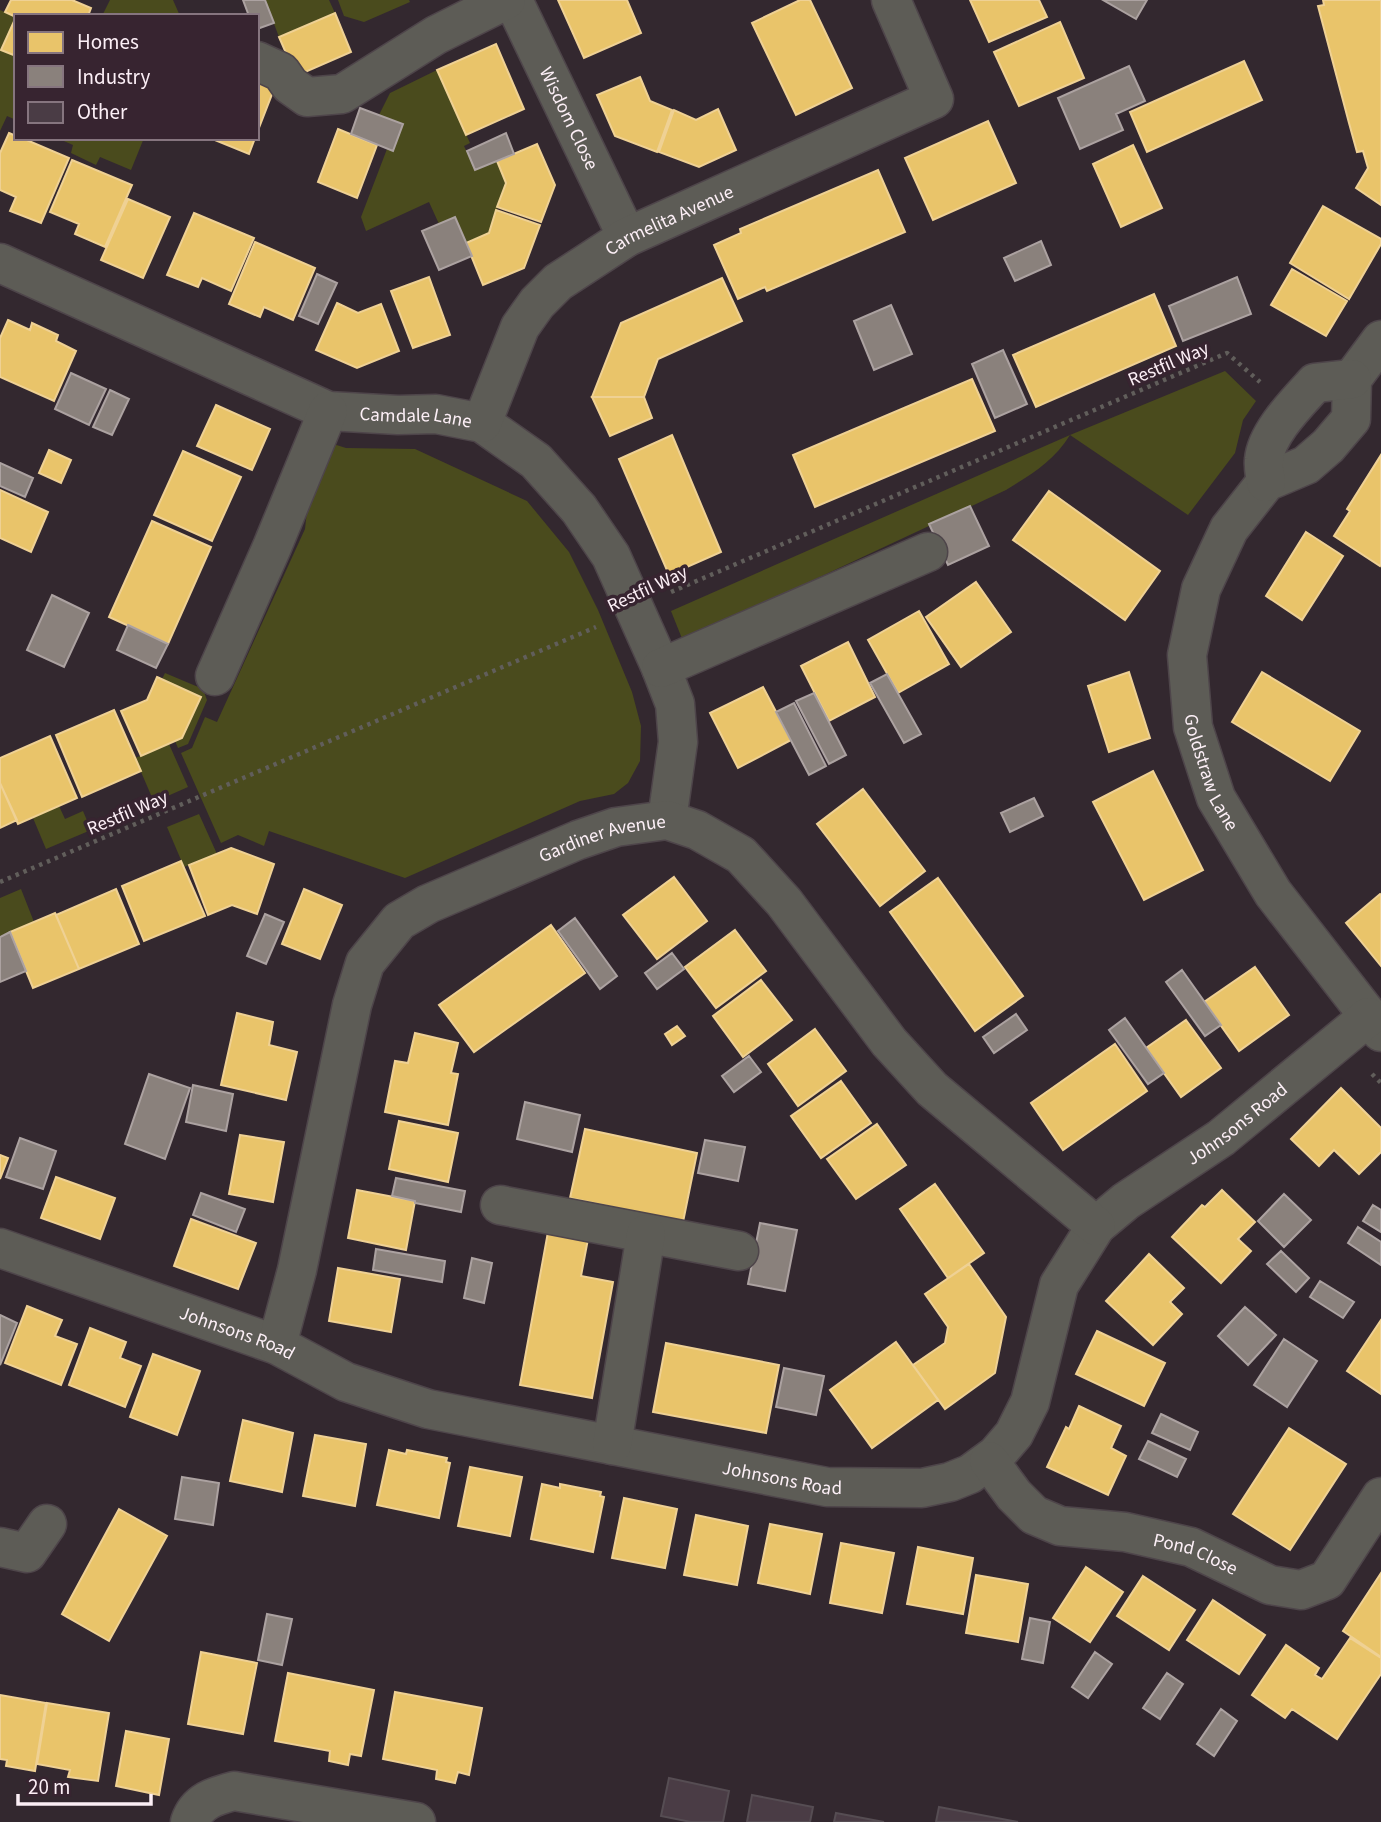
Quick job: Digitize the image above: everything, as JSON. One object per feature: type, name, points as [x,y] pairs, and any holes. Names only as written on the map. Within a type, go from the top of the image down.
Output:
[{"type":"street","points":[[259,62],[281,72],[290,85],[307,97],[342,94],[436,35],[506,0]]},
{"type":"street","name":"Wisdom Close","points":[[513,0],[627,237]]},
{"type":"street","name":"Carmelita Avenue","points":[[482,424],[520,327],[537,303],[558,282],[627,237],[934,99],[891,0]]},
{"type":"street","name":"Camdale Lane","points":[[0,263],[328,411],[436,414],[482,424],[536,461],[579,509],[611,556],[636,608],[675,704],[678,742],[667,820]]},
{"type":"street","points":[[1266,482],[1264,459],[1270,438],[1290,412],[1315,383],[1352,379],[1381,340]]},
{"type":"street","name":"Goldstraw Lane","points":[[1352,379],[1351,419],[1328,446],[1306,465],[1266,482],[1228,529],[1201,589],[1187,655],[1193,727],[1216,799],[1266,881],[1374,1025]]},
{"type":"street","points":[[215,676],[328,411]]},
{"type":"street","points":[[661,668],[928,552]]},
{"type":"street","name":"Gardiner Avenue","points":[[277,1345],[297,1270],[352,1005],[365,963],[399,921],[428,904],[578,840],[616,827],[667,820],[697,830],[741,855],[784,902],[889,1042],[932,1089],[1096,1226]]},
{"type":"street","name":"Johnsons Road","points":[[0,1248],[277,1345],[346,1382],[428,1409],[827,1487],[922,1488],[970,1474],[989,1461],[1014,1434],[1030,1402],[1059,1285],[1096,1226],[1126,1201],[1222,1138],[1374,1025]]},
{"type":"street","points":[[500,1205],[740,1251]]},
{"type":"street","points":[[612,1445],[646,1234]]},
{"type":"street","name":"Pond Close","points":[[989,1461],[1034,1515],[1060,1526],[1125,1532],[1191,1547],[1270,1585],[1301,1590],[1327,1580],[1381,1497]]},
{"type":"street","points":[[0,1547],[27,1553],[47,1524]]},
{"type":"street","points":[[199,1810],[234,1791],[416,1822]]},
{"type":"path","name":"Restfil Way","points":[[0,882],[1227,354],[1290,412]]},
{"type":"shaded area","points":[[110,0],[173,0],[179,14],[103,14]]},
{"type":"shaded area","points":[[265,0],[329,0],[335,13],[279,37]]},
{"type":"shaded area","points":[[338,0],[410,2],[364,22],[344,16]]},
{"type":"shaded area","points":[[0,10],[14,16],[1,49],[14,55],[14,119],[7,116],[0,131]]},
{"type":"shaded area","points":[[437,70],[470,143],[464,146],[475,169],[497,161],[506,183],[489,233],[466,243],[455,217],[439,224],[429,202],[366,231],[361,217],[387,149],[393,151],[403,124],[379,115],[390,93]]},
{"type":"shaded area","points":[[62,140],[143,140],[131,170],[100,157],[96,165],[71,153],[73,145]]},
{"type":"shaded area","points":[[1225,371],[1256,401],[1243,420],[1235,453],[1188,515],[1070,435]]},
{"type":"shaded area","points":[[1070,435],[1050,460],[1006,490],[683,641],[671,611]]},
{"type":"shaded area","points":[[330,443],[346,448],[415,449],[527,501],[569,552],[598,610],[632,692],[641,726],[640,761],[628,783],[614,794],[580,801],[405,878],[269,831],[264,846],[238,835],[221,843],[181,753],[192,748],[205,717],[217,722],[305,529],[308,502]]},
{"type":"shaded area","points":[[165,673],[203,689],[207,700],[188,744],[178,748],[175,741],[182,738],[200,697],[162,679]]},
{"type":"shaded area","points":[[169,744],[188,787],[154,802],[135,758]]},
{"type":"shaded area","points":[[59,806],[65,819],[83,811],[91,830],[46,849],[33,818]]},
{"type":"shaded area","points":[[199,814],[217,854],[184,867],[167,827]]},
{"type":"shaded area","points":[[21,889],[34,922],[0,937],[0,898]]},
{"type":"building: Homes","points":[[11,0],[72,0],[91,8],[89,14],[14,16],[5,12]]},
{"type":"building: Homes","points":[[558,0],[627,0],[641,33],[584,58]]},
{"type":"building: Homes","points":[[800,0],[810,0],[852,88],[796,115],[752,23]]},
{"type":"building: Homes","points":[[970,0],[1039,0],[1047,17],[989,42]]},
{"type":"building: Homes","points":[[1323,0],[1381,0],[1381,205],[1356,188],[1368,168],[1363,151],[1357,152],[1349,123],[1318,6],[1324,5]]},
{"type":"building: Homes","points":[[335,13],[351,52],[296,76],[279,37]]},
{"type":"building: Homes","points":[[14,21],[14,55],[1,50]]},
{"type":"building: Homes","points":[[1060,22],[1084,78],[1019,106],[994,52]]},
{"type":"building: Homes","points":[[496,44],[524,109],[466,135],[437,70]]},
{"type":"building: Homes","points":[[1244,61],[1262,100],[1147,152],[1130,112]]},
{"type":"building: Homes","points":[[640,77],[650,101],[672,110],[657,152],[615,136],[597,95]]},
{"type":"building: Homes","points":[[259,84],[274,89],[259,128]]},
{"type":"building: Homes","points":[[718,109],[736,150],[699,167],[659,152],[674,110],[696,120]]},
{"type":"building: Homes","points":[[988,121],[1016,183],[933,220],[905,158]]},
{"type":"building: Homes","points":[[338,129],[377,145],[357,198],[318,182]]},
{"type":"building: Homes","points":[[9,133],[14,135],[14,140],[27,140],[69,158],[41,223],[10,211],[16,197],[0,190],[0,153]]},
{"type":"building: Homes","points":[[215,140],[254,140],[249,154]]},
{"type":"building: Homes","points":[[537,144],[555,185],[541,222],[497,207],[506,183],[497,161]]},
{"type":"building: Homes","points":[[1133,145],[1162,208],[1121,227],[1093,164]]},
{"type":"building: Homes","points":[[72,160],[132,185],[105,247],[75,234],[79,224],[50,212]]},
{"type":"building: Homes","points":[[878,170],[905,232],[767,291],[765,287],[738,299],[714,245],[741,233],[740,229]]},
{"type":"building: Homes","points":[[128,199],[170,217],[143,278],[101,260]]},
{"type":"building: Homes","points":[[1323,206],[1381,239],[1381,244],[1349,299],[1290,263]]},
{"type":"building: Homes","points":[[496,210],[540,225],[524,268],[483,285],[466,243],[489,233]]},
{"type":"building: Homes","points":[[194,213],[254,238],[231,291],[202,278],[198,287],[167,275]]},
{"type":"building: Homes","points":[[255,242],[315,268],[293,320],[264,307],[260,317],[229,304]]},
{"type":"building: Homes","points":[[1292,269],[1347,301],[1326,336],[1271,305]]},
{"type":"building: Homes","points":[[429,277],[450,335],[413,348],[391,291]]},
{"type":"building: Homes","points":[[722,278],[742,321],[658,359],[644,397],[592,397],[621,323]]},
{"type":"building: Homes","points":[[1154,294],[1176,346],[1036,407],[1013,355]]},
{"type":"building: Homes","points":[[337,303],[358,313],[381,304],[399,351],[357,368],[316,350]]},
{"type":"building: Homes","points":[[8,320],[30,330],[32,323],[58,335],[56,341],[76,351],[54,401],[0,377],[0,338]]},
{"type":"building: Homes","points":[[972,379],[995,431],[815,507],[793,455]]},
{"type":"building: Homes","points":[[592,397],[644,397],[652,418],[610,436]]},
{"type":"building: Homes","points":[[216,405],[270,429],[252,470],[197,446]]},
{"type":"building: Homes","points":[[672,435],[721,552],[669,575],[619,459]]},
{"type":"building: Homes","points":[[49,450],[71,460],[61,483],[39,473]]},
{"type":"building: Homes","points":[[183,451],[241,477],[212,541],[154,515]]},
{"type":"building: Homes","points":[[1381,455],[1380,566],[1334,536],[1350,511],[1347,509]]},
{"type":"building: Homes","points":[[0,490],[48,512],[31,552],[0,538]]},
{"type":"building: Homes","points":[[1049,491],[1160,571],[1125,620],[1013,540]]},
{"type":"building: Homes","points":[[152,521],[211,547],[168,644],[109,617]]},
{"type":"building: Homes","points":[[1306,532],[1343,556],[1302,620],[1266,596]]},
{"type":"building: Homes","points":[[976,582],[1011,632],[961,667],[926,617]]},
{"type":"building: Homes","points":[[919,611],[949,664],[898,693],[868,640]]},
{"type":"building: Homes","points":[[848,642],[875,697],[829,721],[801,666]]},
{"type":"building: Homes","points":[[1129,672],[1150,738],[1109,752],[1088,686]]},
{"type":"building: Homes","points":[[1262,672],[1360,731],[1330,781],[1232,722]]},
{"type":"building: Homes","points":[[157,677],[201,697],[182,738],[141,756],[121,711],[147,700]]},
{"type":"building: Homes","points":[[763,687],[791,740],[738,768],[710,713]]},
{"type":"building: Homes","points":[[114,710],[141,771],[82,797],[56,735]]},
{"type":"building: Homes","points":[[50,736],[77,798],[18,824],[0,783],[0,758]]},
{"type":"building: Homes","points":[[1153,771],[1203,870],[1144,900],[1093,802]]},
{"type":"building: Homes","points":[[0,783],[17,820],[0,828]]},
{"type":"building: Homes","points":[[863,789],[925,871],[880,906],[817,824]]},
{"type":"building: Homes","points":[[231,848],[274,864],[257,914],[232,905],[208,915],[189,865]]},
{"type":"building: Homes","points":[[181,861],[205,916],[144,941],[122,886]]},
{"type":"building: Homes","points":[[674,877],[707,921],[657,959],[623,915]]},
{"type":"building: Homes","points":[[938,878],[1023,996],[975,1031],[890,912]]},
{"type":"building: Homes","points":[[116,889],[139,944],[79,969],[56,915]]},
{"type":"building: Homes","points":[[304,889],[342,905],[320,959],[282,944]]},
{"type":"building: Homes","points":[[1381,895],[1381,966],[1346,923]]},
{"type":"building: Homes","points":[[55,913],[79,969],[33,988],[10,932]]},
{"type":"building: Homes","points":[[551,925],[585,973],[474,1052],[439,1005]]},
{"type":"building: Homes","points":[[735,930],[766,971],[716,1008],[685,967]]},
{"type":"building: Homes","points":[[1255,967],[1289,1015],[1239,1051],[1204,1002]]},
{"type":"building: Homes","points":[[761,980],[792,1020],[743,1057],[713,1016]]},
{"type":"building: Homes","points":[[237,1013],[273,1022],[269,1045],[297,1052],[286,1100],[221,1085]]},
{"type":"building: Homes","points":[[1186,1020],[1221,1068],[1181,1097],[1146,1048]]},
{"type":"building: Homes","points":[[677,1026],[685,1036],[672,1045],[665,1034]]},
{"type":"building: Homes","points":[[815,1029],[846,1071],[798,1106],[768,1064]]},
{"type":"building: Homes","points":[[415,1033],[458,1043],[451,1073],[458,1074],[448,1125],[385,1112],[395,1061],[408,1063]]},
{"type":"building: Homes","points":[[1115,1044],[1147,1091],[1063,1150],[1031,1103]]},
{"type":"building: Homes","points":[[841,1081],[871,1123],[821,1158],[791,1116]]},
{"type":"building: Homes","points":[[1341,1088],[1381,1128],[1381,1152],[1359,1174],[1334,1150],[1319,1166],[1291,1139]]},
{"type":"building: Homes","points":[[399,1121],[458,1133],[448,1182],[389,1169]]},
{"type":"building: Homes","points":[[877,1124],[906,1165],[856,1199],[827,1159]]},
{"type":"building: Homes","points":[[585,1129],[697,1153],[683,1222],[570,1198]]},
{"type":"building: Homes","points":[[240,1135],[284,1142],[273,1202],[229,1194]]},
{"type":"building: Homes","points":[[0,1155],[8,1158],[0,1179]]},
{"type":"building: Homes","points":[[56,1177],[115,1198],[100,1239],[41,1218]]},
{"type":"building: Homes","points":[[935,1184],[984,1253],[948,1278],[900,1209]]},
{"type":"building: Homes","points":[[357,1190],[415,1201],[406,1250],[348,1238]]},
{"type":"building: Homes","points":[[1222,1190],[1255,1222],[1238,1239],[1251,1251],[1221,1283],[1172,1237],[1202,1205],[1205,1207]]},
{"type":"building: Homes","points":[[191,1219],[256,1243],[238,1289],[174,1266]]},
{"type":"building: Homes","points":[[548,1232],[588,1239],[581,1276],[613,1282],[592,1398],[520,1385]]},
{"type":"building: Homes","points":[[1149,1254],[1184,1288],[1170,1302],[1182,1314],[1153,1345],[1106,1301]]},
{"type":"building: Homes","points":[[969,1264],[1006,1317],[995,1373],[945,1409],[913,1365],[945,1343],[948,1327],[925,1294]]},
{"type":"building: Homes","points":[[338,1268],[400,1279],[391,1332],[329,1321]]},
{"type":"building: Homes","points":[[27,1306],[62,1320],[55,1336],[77,1344],[61,1385],[5,1363]]},
{"type":"building: Homes","points":[[1381,1320],[1381,1394],[1347,1371]]},
{"type":"building: Homes","points":[[90,1328],[126,1342],[120,1358],[141,1366],[125,1407],[69,1385]]},
{"type":"building: Homes","points":[[1097,1331],[1165,1363],[1144,1406],[1076,1374]]},
{"type":"building: Homes","points":[[896,1342],[938,1400],[872,1448],[830,1390]]},
{"type":"building: Homes","points":[[666,1343],[779,1365],[766,1433],[653,1412]]},
{"type":"building: Homes","points":[[153,1354],[200,1371],[177,1435],[130,1417]]},
{"type":"building: Homes","points":[[1079,1406],[1121,1426],[1111,1448],[1126,1456],[1108,1495],[1047,1467]]},
{"type":"building: Homes","points":[[243,1420],[293,1433],[282,1492],[230,1481]]},
{"type":"building: Homes","points":[[1289,1428],[1346,1464],[1290,1550],[1233,1514]]},
{"type":"building: Homes","points":[[315,1435],[366,1444],[355,1506],[303,1496]]},
{"type":"building: Homes","points":[[389,1450],[406,1454],[407,1450],[447,1458],[446,1462],[450,1463],[439,1518],[377,1505]]},
{"type":"building: Homes","points":[[470,1467],[522,1477],[510,1536],[458,1526]]},
{"type":"building: Homes","points":[[542,1484],[560,1488],[560,1484],[601,1492],[600,1496],[604,1497],[593,1552],[531,1539]]},
{"type":"building: Homes","points":[[624,1498],[677,1509],[665,1568],[612,1558]]},
{"type":"building: Homes","points":[[119,1509],[167,1536],[109,1641],[62,1614]]},
{"type":"building: Homes","points":[[696,1515],[748,1526],[737,1585],[684,1575]]},
{"type":"building: Homes","points":[[770,1524],[822,1534],[810,1594],[758,1583]]},
{"type":"building: Homes","points":[[841,1543],[894,1553],[882,1613],[830,1603]]},
{"type":"building: Homes","points":[[918,1547],[973,1558],[963,1614],[907,1604]]},
{"type":"building: Homes","points":[[1086,1567],[1123,1592],[1090,1642],[1053,1618]]},
{"type":"building: Homes","points":[[1381,1573],[1381,1657],[1343,1631]]},
{"type":"building: Homes","points":[[976,1575],[1028,1584],[1018,1642],[966,1633]]},
{"type":"building: Homes","points":[[1143,1576],[1195,1610],[1169,1650],[1117,1616]]},
{"type":"building: Homes","points":[[1213,1600],[1265,1635],[1239,1674],[1187,1640]]},
{"type":"building: Homes","points":[[1350,1638],[1381,1658],[1381,1674],[1337,1739],[1292,1709],[1285,1718],[1252,1695],[1286,1645],[1319,1668],[1315,1675],[1322,1679]]},
{"type":"building: Homes","points":[[201,1652],[257,1663],[243,1734],[188,1724]]},
{"type":"building: Homes","points":[[288,1673],[374,1690],[361,1756],[350,1754],[348,1765],[329,1761],[330,1751],[275,1741]]},
{"type":"building: Homes","points":[[395,1692],[482,1708],[469,1775],[458,1772],[455,1783],[436,1779],[437,1770],[383,1759]]},
{"type":"building: Homes","points":[[0,1695],[46,1703],[35,1771],[6,1766],[7,1760],[0,1759]]},
{"type":"building: Homes","points":[[47,1703],[109,1713],[98,1781],[68,1777],[70,1770],[37,1764]]},
{"type":"building: Homes","points":[[126,1731],[169,1739],[159,1795],[116,1786]]},
{"type":"building: Industry","points":[[243,0],[265,0],[274,23],[259,28],[259,14],[248,14]]},
{"type":"building: Industry","points":[[1103,0],[1147,0],[1136,19]]},
{"type":"building: Industry","points":[[1129,66],[1145,101],[1116,114],[1123,130],[1080,149],[1058,98]]},
{"type":"building: Industry","points":[[360,108],[403,124],[393,151],[351,134]]},
{"type":"building: Industry","points":[[506,133],[514,154],[475,170],[467,151]]},
{"type":"building: Industry","points":[[455,217],[472,256],[439,270],[422,231]]},
{"type":"building: Industry","points":[[1041,241],[1051,265],[1015,281],[1004,258]]},
{"type":"building: Industry","points":[[317,274],[337,283],[318,324],[299,316]]},
{"type":"building: Industry","points":[[1237,277],[1251,314],[1183,341],[1169,306]]},
{"type":"building: Industry","points":[[891,305],[912,354],[874,370],[854,321]]},
{"type":"building: Industry","points":[[1003,350],[1027,404],[995,418],[972,364]]},
{"type":"building: Industry","points":[[71,373],[106,389],[89,425],[55,409]]},
{"type":"building: Industry","points":[[110,390],[129,399],[112,435],[93,427]]},
{"type":"building: Industry","points":[[0,463],[33,478],[25,497],[0,486]]},
{"type":"building: Industry","points":[[970,506],[989,546],[948,565],[929,524]]},
{"type":"building: Industry","points":[[52,595],[89,613],[64,667],[27,650]]},
{"type":"building: Industry","points":[[128,625],[168,644],[156,668],[117,650]]},
{"type":"building: Industry","points":[[887,674],[921,734],[904,743],[870,683]]},
{"type":"building: Industry","points":[[814,693],[846,755],[829,764],[796,701]]},
{"type":"building: Industry","points":[[794,703],[826,766],[809,775],[776,712]]},
{"type":"building: Industry","points":[[1034,798],[1043,816],[1010,832],[1001,813]]},
{"type":"building: Industry","points":[[265,914],[284,922],[266,964],[247,956]]},
{"type":"building: Industry","points":[[575,918],[617,976],[600,989],[558,931]]},
{"type":"building: Industry","points":[[10,932],[26,971],[0,982],[0,937]]},
{"type":"building: Industry","points":[[672,953],[684,969],[657,989],[645,973]]},
{"type":"building: Industry","points":[[1182,970],[1221,1025],[1205,1036],[1166,982]]},
{"type":"building: Industry","points":[[1016,1014],[1027,1030],[994,1053],[983,1037]]},
{"type":"building: Industry","points":[[1125,1018],[1164,1073],[1148,1084],[1109,1030]]},
{"type":"building: Industry","points":[[749,1056],[761,1072],[734,1092],[722,1076]]},
{"type":"building: Industry","points":[[149,1074],[190,1088],[165,1159],[125,1144]]},
{"type":"building: Industry","points":[[193,1085],[233,1094],[226,1131],[186,1122]]},
{"type":"building: Industry","points":[[525,1102],[580,1115],[572,1152],[517,1139]]},
{"type":"building: Industry","points":[[20,1138],[56,1151],[43,1189],[6,1177]]},
{"type":"building: Industry","points":[[705,1140],[745,1147],[738,1181],[698,1173]]},
{"type":"building: Industry","points":[[396,1178],[465,1191],[461,1212],[392,1196]]},
{"type":"building: Industry","points":[[201,1193],[245,1209],[236,1232],[193,1215]]},
{"type":"building: Industry","points":[[1284,1194],[1311,1220],[1284,1247],[1258,1221]]},
{"type":"building: Industry","points":[[1373,1205],[1381,1210],[1381,1232],[1363,1221]]},
{"type":"building: Industry","points":[[760,1223],[797,1230],[785,1291],[748,1284]]},
{"type":"building: Industry","points":[[1358,1227],[1381,1242],[1381,1265],[1348,1243]]},
{"type":"building: Industry","points":[[376,1249],[445,1261],[442,1282],[373,1270]]},
{"type":"building: Industry","points":[[1281,1251],[1309,1278],[1296,1292],[1267,1264]]},
{"type":"building: Industry","points":[[472,1258],[492,1263],[484,1303],[464,1298]]},
{"type":"building: Industry","points":[[1320,1281],[1354,1302],[1343,1318],[1310,1297]]},
{"type":"building: Industry","points":[[1245,1307],[1276,1335],[1248,1365],[1218,1336]]},
{"type":"building: Industry","points":[[0,1315],[17,1323],[0,1365]]},
{"type":"building: Industry","points":[[1284,1339],[1317,1361],[1287,1407],[1254,1385]]},
{"type":"building: Industry","points":[[784,1368],[824,1376],[816,1415],[776,1407]]},
{"type":"building: Industry","points":[[1161,1414],[1198,1432],[1190,1450],[1152,1433]]},
{"type":"building: Industry","points":[[1148,1441],[1186,1459],[1177,1477],[1139,1459]]},
{"type":"building: Industry","points":[[182,1477],[219,1483],[213,1525],[175,1519]]},
{"type":"building: Industry","points":[[267,1614],[292,1619],[282,1665],[258,1660]]},
{"type":"building: Industry","points":[[1030,1618],[1050,1622],[1043,1663],[1022,1659]]},
{"type":"building: Industry","points":[[1095,1652],[1112,1664],[1088,1698],[1072,1687]]},
{"type":"building: Industry","points":[[1167,1673],[1183,1684],[1160,1719],[1143,1708]]},
{"type":"building: Industry","points":[[1221,1709],[1237,1721],[1214,1756],[1197,1744]]},
{"type":"building: Other","points":[[669,1778],[729,1791],[723,1822],[691,1822],[661,1816]]},
{"type":"building: Other","points":[[752,1795],[813,1807],[810,1822],[747,1822]]},
{"type":"building: Other","points":[[939,1807],[1018,1822],[936,1822]]},
{"type":"building: Other","points":[[836,1813],[884,1822],[834,1822]]}]
